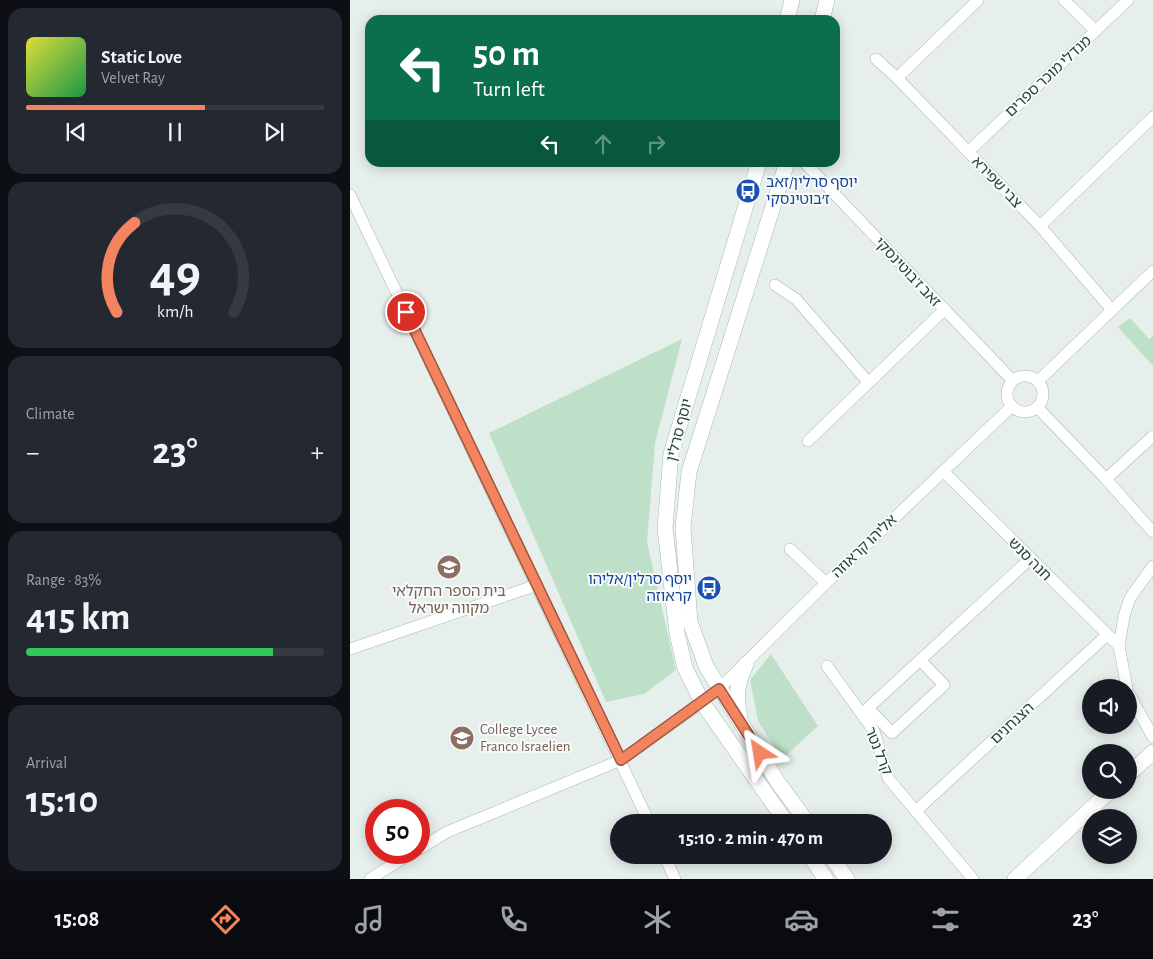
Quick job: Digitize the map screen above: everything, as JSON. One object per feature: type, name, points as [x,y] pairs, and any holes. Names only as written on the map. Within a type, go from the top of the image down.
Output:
[{"type":"main road","points":[[788,15],[792,0]]},
{"type":"main road","points":[[823,15],[827,0]]},
{"type":"main road","name":"יוסף סרלין","points":[[757,167],[670,454],[665,528],[677,633],[685,668],[702,702],[780,814]]},
{"type":"main road","name":"יוסף סרלין","points":[[785,167],[689,472],[683,528],[690,622],[706,666],[777,781],[801,814]]},
{"type":"main road","points":[[742,726],[736,691],[746,664]]},
{"type":"main road","points":[[702,702],[719,689]]},
{"type":"main road","points":[[1137,767],[1153,752]]},
{"type":"main road","points":[[1015,879],[1102,799]]},
{"type":"main road","points":[[815,864],[826,879]]},
{"type":"main road","points":[[836,864],[847,879]]},
{"type":"street","points":[[898,78],[978,0]]},
{"type":"street","points":[[1064,0],[1096,31]]},
{"type":"street","name":"מנדלי מוכר ספרים","points":[[968,152],[1128,0]]},
{"type":"street","name":"צבי שפירא","points":[[876,58],[898,78],[1040,226],[1112,310]]},
{"type":"street","points":[[1040,226],[1153,117]]},
{"type":"street","name":"זאב ז'בוטינסקי","points":[[809,167],[1012,380]]},
{"type":"street","points":[[350,195],[646,814]]},
{"type":"street","points":[[1038,381],[1153,271]]},
{"type":"street","points":[[775,285],[796,300],[868,382]]},
{"type":"street","points":[[808,441],[944,310]]},
{"type":"street","points":[[1022,375],[1034,377],[1038,381],[1042,386],[1043,397],[1038,407],[1022,412],[1012,406],[1007,396],[1007,390],[1012,380],[1022,375]]},
{"type":"street","name":"אליהו קראוזה","points":[[719,689],[826,583],[1012,406]]},
{"type":"street","points":[[1038,407],[1153,532]]},
{"type":"street","points":[[1106,479],[1153,436]]},
{"type":"street","name":"חנה סנש","points":[[943,470],[1119,646]]},
{"type":"street","points":[[790,549],[826,583]]},
{"type":"street","points":[[920,660],[944,685],[892,733],[868,708],[920,660],[1030,559]]},
{"type":"street","points":[[1125,679],[1119,646],[1124,616],[1130,598],[1153,566]]},
{"type":"street","points":[[350,649],[537,586]]},
{"type":"street","name":"הצנחנים","points":[[917,810],[1107,635]]},
{"type":"street","name":"קרל נטר","points":[[827,666],[874,730],[888,778],[917,810],[973,879]]},
{"type":"street","points":[[430,842],[447,832],[621,760],[702,702]]},
{"type":"street","points":[[1137,708],[1153,737]]},
{"type":"street","points":[[370,879],[394,864]]},
{"type":"street","points":[[668,864],[675,879]]},
{"type":"green space","points":[[1130,318],[1149,339],[1153,336],[1153,366],[1118,327]]},
{"type":"green space","points":[[682,339],[655,443],[647,542],[676,670],[644,694],[606,702],[489,433]]},
{"type":"green space","points":[[771,654],[818,726],[782,759],[758,721],[750,680]]},
{"type":"place","name":"יוסף סרלין/זאב ז׳בוטינסקי","points":[[748,191]]},
{"type":"place","name":"בית הספר החקלאי מקווה ישראל","points":[[449,567]]},
{"type":"place","name":"יוסף סרלין/אליהו קראוזה","points":[[709,588]]},
{"type":"place","name":"College Lycee Franco Israelien","points":[[462,738]]},
{"type":"route","points":[[406,312],[621,760],[719,689],[760,753]]}]
